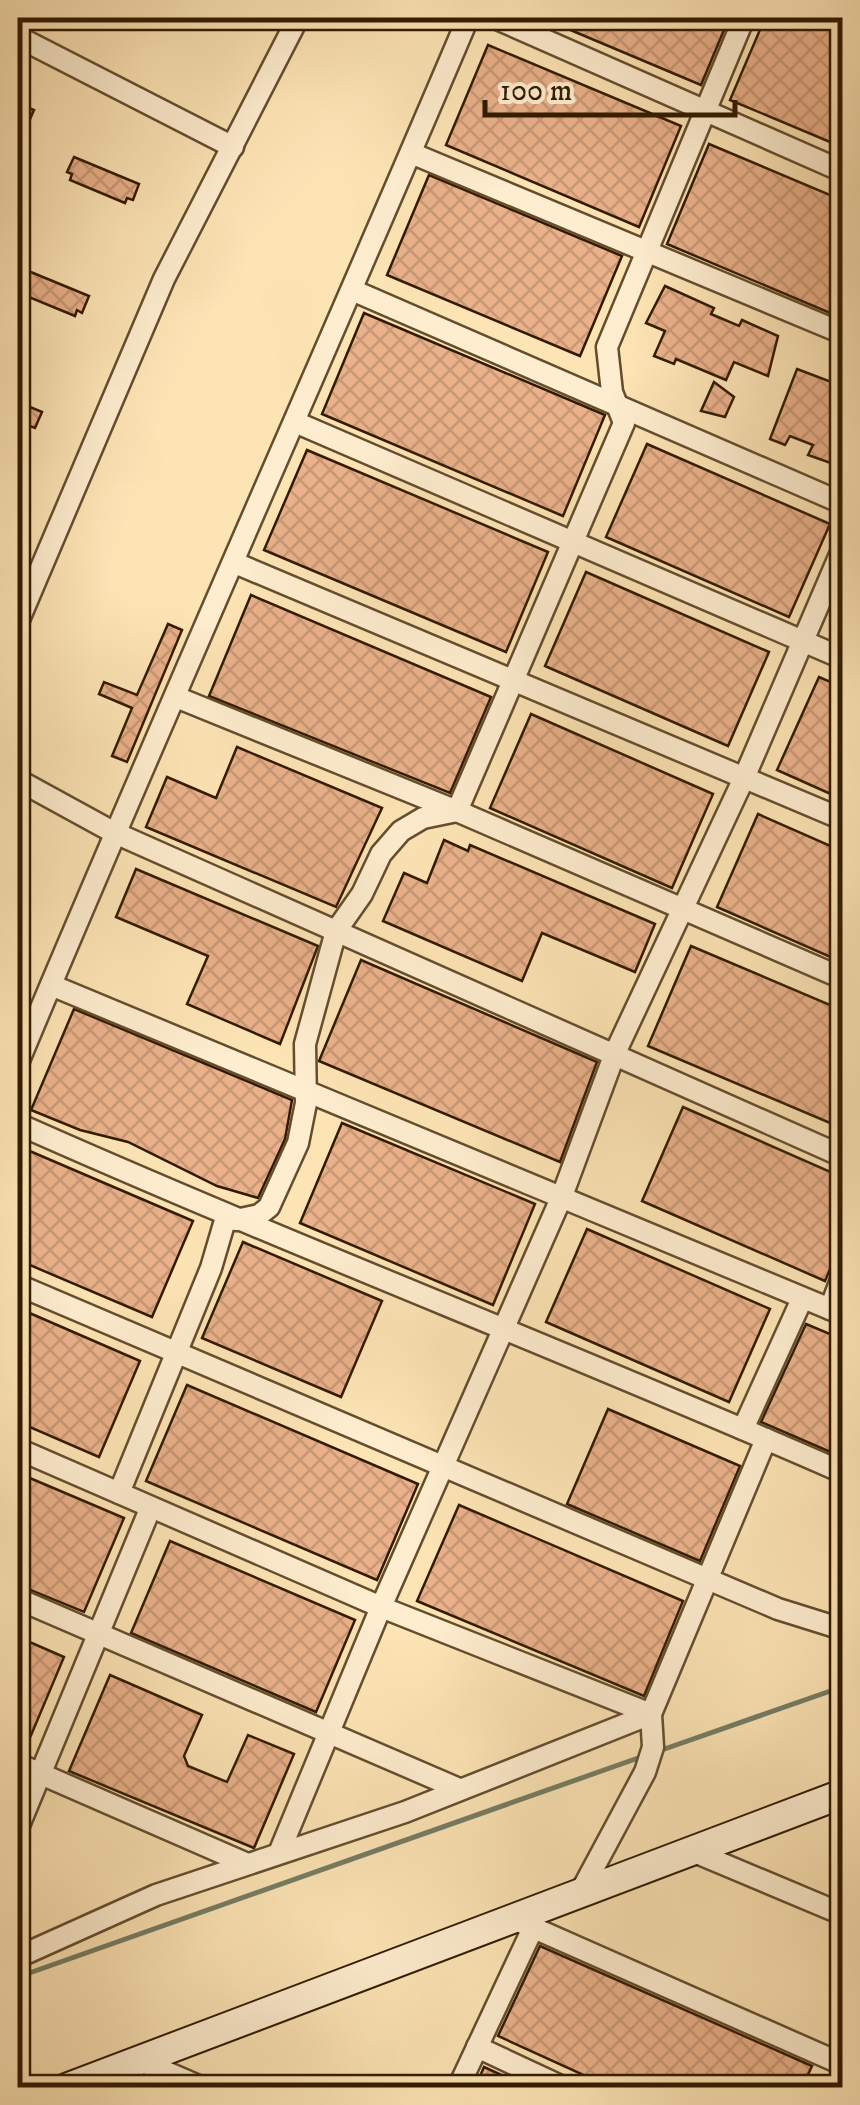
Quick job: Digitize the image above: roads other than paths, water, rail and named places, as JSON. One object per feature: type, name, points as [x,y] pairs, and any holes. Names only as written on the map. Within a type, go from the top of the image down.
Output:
[{"type":"street","points":[[18,622],[164,279],[298,18]]},
{"type":"street","points":[[18,1063],[113,832],[235,563],[468,18]]},
{"type":"street","points":[[496,18],[842,171]]},
{"type":"street","points":[[457,811],[621,435],[619,406],[607,369],[607,347],[744,18]]},
{"type":"street","points":[[18,37],[233,148]]},
{"type":"street","points":[[411,153],[842,334]]},
{"type":"street","points":[[352,290],[842,503]]},
{"type":"street","points":[[294,422],[842,658]]},
{"type":"street","points":[[279,1853],[381,1608],[562,1196],[615,1053],[744,778],[842,550]]},
{"type":"street","points":[[235,563],[842,819]]},
{"type":"street","points":[[176,697],[457,811],[842,978]]},
{"type":"street","points":[[18,780],[113,832],[842,1156]]},
{"type":"street","points":[[231,1218],[258,1215],[278,1194],[304,1125],[310,1020],[332,959],[336,931],[362,894],[380,854],[401,831],[422,818],[457,811]]},
{"type":"street","points":[[50,984],[836,1312],[842,1277]]},
{"type":"street","points":[[18,1124],[231,1218],[506,1327],[842,1472]]},
{"type":"street","points":[[119,1494],[231,1218]]},
{"type":"street","points":[[18,1284],[710,1580],[842,1629]]},
{"type":"street","points":[[743,1429],[802,1298]]},
{"type":"street","points":[[579,1896],[645,1772],[653,1747],[651,1714],[766,1439]]},
{"type":"street","points":[[18,1449],[381,1608],[651,1714]]},
{"type":"street","points":[[18,1828],[150,1509]]},
{"type":"street","points":[[18,1599],[459,1789]]},
{"type":"street","points":[[18,1958],[156,1895],[459,1789],[651,1714]]},
{"type":"street","points":[[18,1764],[245,1864]]},
{"type":"street","points":[[66,2088],[136,2058],[522,1923],[579,1896],[842,1794]]},
{"type":"street","points":[[692,1851],[842,1914]]},
{"type":"street","points":[[458,2088],[522,1923]]},
{"type":"street","points":[[522,1923],[842,2064]]},
{"type":"street","points":[[477,2047],[566,2088]]},
{"type":"street","points":[[136,2058],[202,2088]]},
{"type":"waterway","points":[[656,1752],[842,1687]]},
{"type":"waterway","points":[[18,1977],[641,1757]]}]
